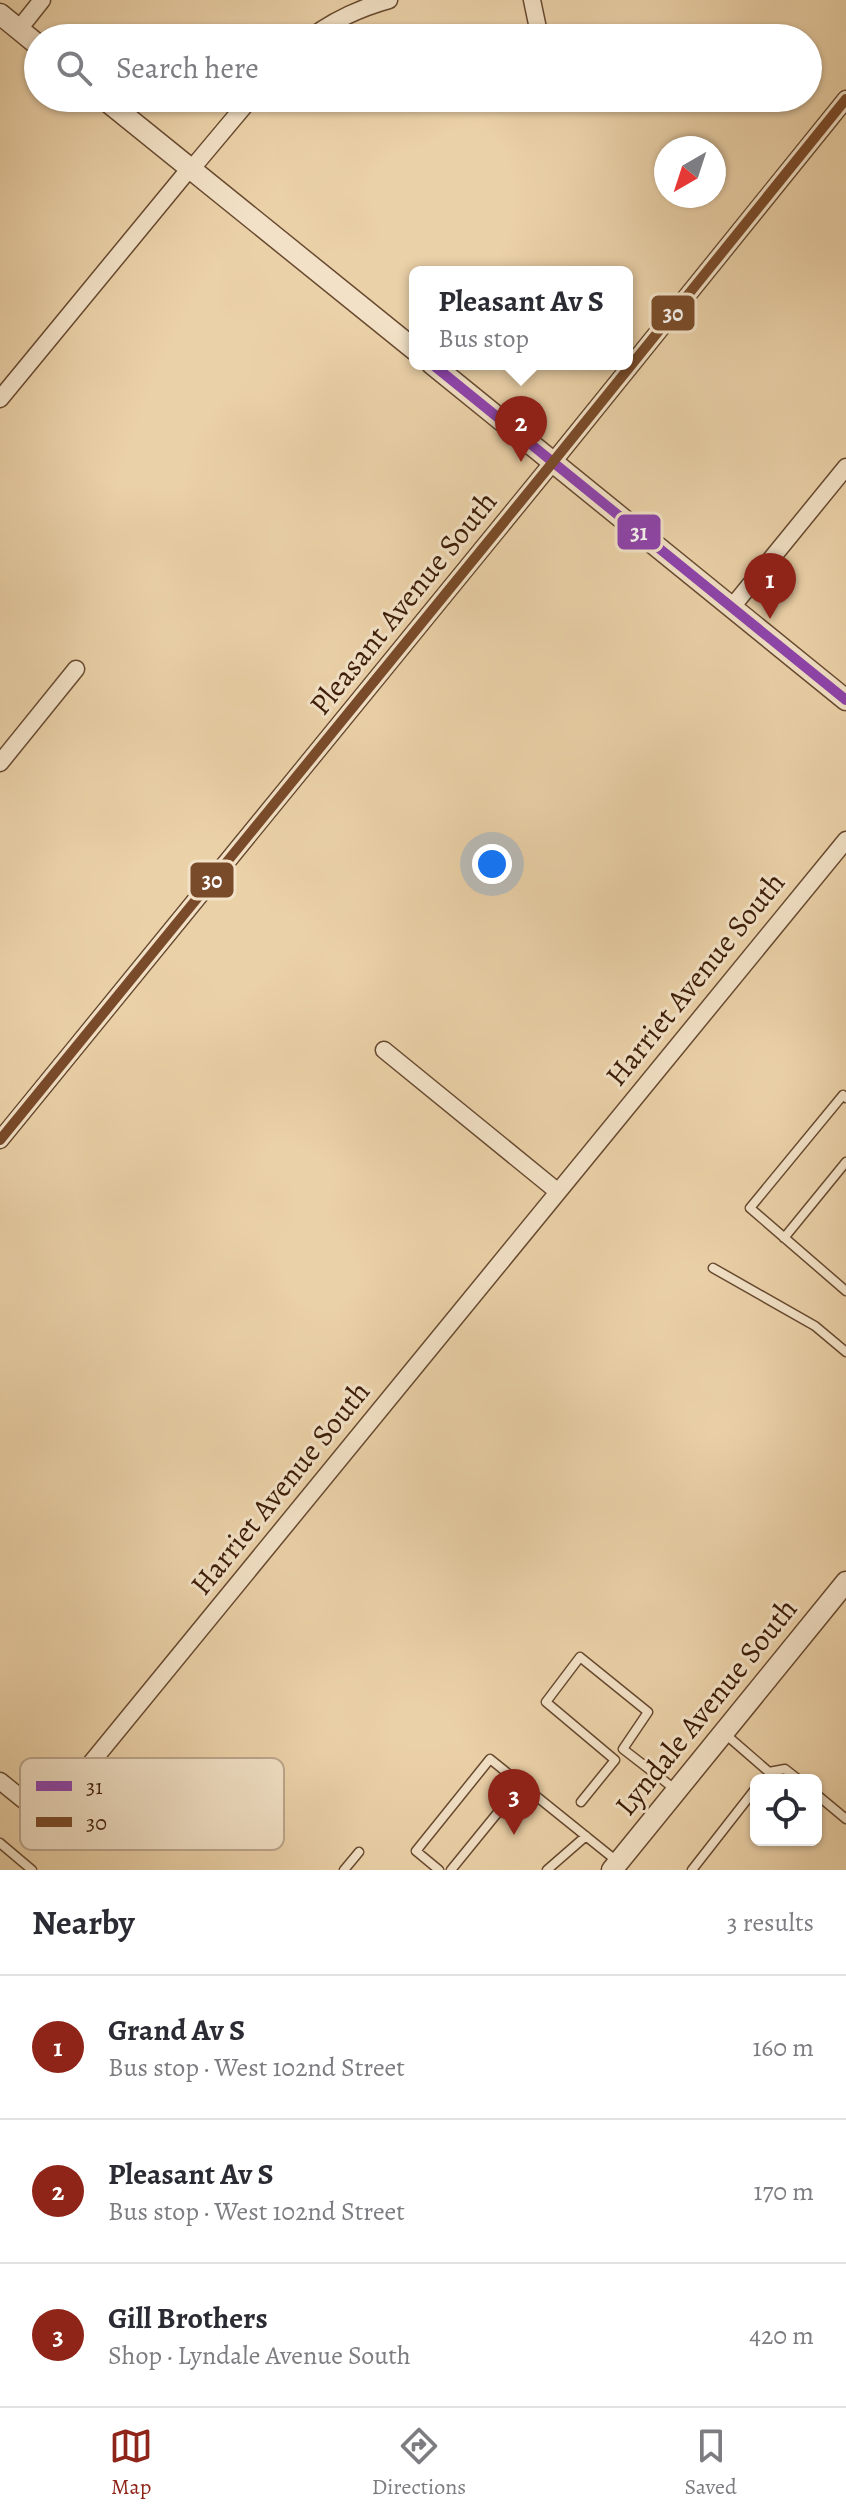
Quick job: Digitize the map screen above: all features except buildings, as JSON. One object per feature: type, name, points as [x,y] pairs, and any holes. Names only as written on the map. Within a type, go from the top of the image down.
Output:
[{"type":"street","points":[[19,29],[42,0]]},
{"type":"street","points":[[329,24],[363,7],[389,0]]},
{"type":"street","points":[[532,0],[537,24]]},
{"type":"street","points":[[0,14],[24,33]]},
{"type":"street","name":"Pleasant Avenue South","points":[[633,363],[846,99]]},
{"type":"street","points":[[120,112],[409,345]]},
{"type":"street","points":[[0,399],[239,112]]},
{"type":"street","points":[[439,370],[846,700]]},
{"type":"street","name":"Pleasant Avenue South","points":[[0,1140],[627,370]]},
{"type":"street","points":[[732,607],[846,467]]},
{"type":"street","points":[[0,763],[76,669]]},
{"type":"street","name":"Harriet Avenue South","points":[[95,1758],[846,840]]},
{"type":"street","points":[[384,1050],[557,1191]]},
{"type":"street","name":"Lyndale Avenue South","points":[[615,1866],[846,1582]]},
{"type":"street","name":"Harriet Avenue South","points":[[0,1781],[20,1797]]},
{"type":"lane","points":[[846,1098],[843,1095],[750,1208],[846,1291]]},
{"type":"lane","points":[[784,1238],[846,1162]]},
{"type":"lane","points":[[713,1268],[815,1326],[846,1352]]},
{"type":"lane","points":[[581,1802],[615,1760],[648,1712],[580,1657],[546,1702],[615,1760]]},
{"type":"lane","points":[[723,1733],[769,1772],[785,1769],[791,1774]]},
{"type":"lane","points":[[623,1749],[677,1790]]},
{"type":"lane","points":[[439,1870],[416,1851],[490,1759],[586,1836],[615,1866]]},
{"type":"lane","points":[[451,1870],[521,1784]]},
{"type":"lane","points":[[692,1870],[750,1796]]},
{"type":"lane","points":[[822,1799],[846,1819]]},
{"type":"lane","points":[[547,1870],[586,1836]]},
{"type":"lane","points":[[0,1843],[32,1870]]},
{"type":"lane","points":[[344,1870],[359,1852]]},
{"type":"transit line","name":"30","points":[[633,363],[846,99]]},
{"type":"transit line","name":"31","points":[[439,370],[846,700]]},
{"type":"transit line","name":"30","points":[[0,1140],[627,370]]},
{"type":"place","name":"Pleasant Av S","points":[[521,462]]},
{"type":"place","name":"Grand Av S","points":[[770,619]]},
{"type":"place","name":"Gill Brothers","points":[[514,1835]]}]
